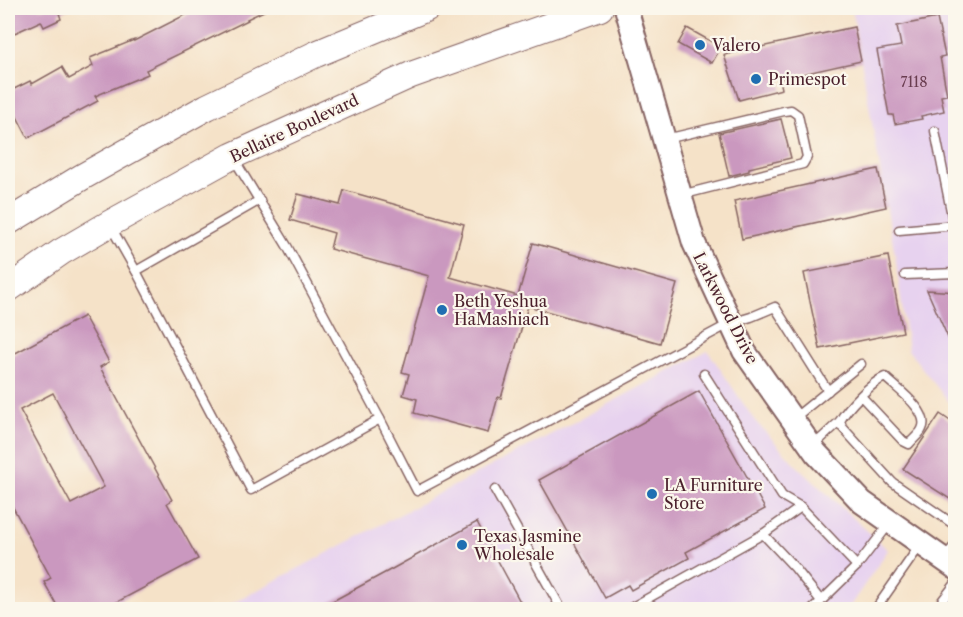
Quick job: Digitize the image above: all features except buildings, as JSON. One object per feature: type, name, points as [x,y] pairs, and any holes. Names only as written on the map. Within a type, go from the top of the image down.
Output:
[{"type":"main road","points":[[8,222],[82,177],[207,107],[316,54],[427,8]]},
{"type":"main road","name":"Bellaire Boulevard","points":[[8,289],[62,252],[109,224],[232,156],[411,75],[600,8]]},
{"type":"street","name":"Larkwood Drive","points":[[626,8],[694,243],[744,351],[816,453],[862,501],[921,544],[951,557]]},
{"type":"lane","points":[[664,140],[784,111],[791,110],[798,115],[807,157],[803,164],[680,195]]},
{"type":"lane","points":[[899,230],[955,226],[935,131]]},
{"type":"lane","points":[[232,156],[287,246],[417,492],[731,323],[775,308],[828,391]]},
{"type":"lane","points":[[136,270],[260,200]]},
{"type":"lane","points":[[109,224],[136,270],[251,490],[380,419]]},
{"type":"lane","points":[[905,275],[956,273]]},
{"type":"lane","points":[[793,420],[861,364]]},
{"type":"lane","points":[[704,374],[782,496],[801,507],[857,566]]},
{"type":"lane","points":[[812,447],[840,421],[845,412],[861,396],[885,377],[920,410],[924,420],[922,429],[909,444],[903,441],[861,396]]},
{"type":"lane","points":[[840,421],[842,427],[892,482],[956,526]]},
{"type":"lane","points":[[495,490],[562,609]]},
{"type":"lane","points":[[627,609],[763,534],[801,507]]},
{"type":"lane","points":[[812,609],[857,566],[891,522]]},
{"type":"lane","points":[[763,534],[795,568],[821,601]]},
{"type":"lane","points":[[875,609],[921,544]]},
{"type":"lane","points":[[935,609],[956,583]]},
{"type":"shaded area","points":[[852,8],[955,8],[955,410],[908,350],[895,255]]},
{"type":"shaded area","points":[[708,351],[755,421],[799,468],[888,550],[848,609],[220,610]]},
{"type":"place","name":"Valero","points":[[700,45]]},
{"type":"place","name":"Primespot","points":[[756,79]]},
{"type":"place","name":"Beth Yeshua HaMashiach","points":[[442,310]]},
{"type":"place","name":"LA Furniture Store","points":[[652,494]]},
{"type":"place","name":"Texas Jasmine Wholesale","points":[[462,545]]}]
